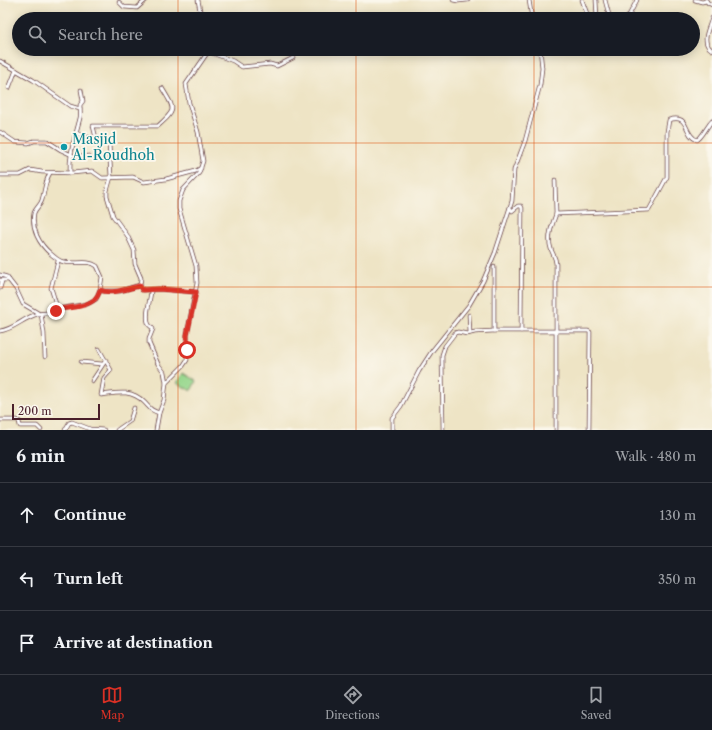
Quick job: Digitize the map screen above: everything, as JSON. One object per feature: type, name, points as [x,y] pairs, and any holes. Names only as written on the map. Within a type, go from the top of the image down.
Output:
[{"type":"street","points":[[119,2],[124,7],[137,8],[146,0]]},
{"type":"street","points":[[198,0],[201,12]]},
{"type":"street","points":[[453,0],[468,0]]},
{"type":"street","points":[[529,0],[531,12]]},
{"type":"street","points":[[582,0],[586,12]]},
{"type":"street","points":[[596,0],[597,12]]},
{"type":"street","points":[[605,0],[608,12]]},
{"type":"street","points":[[631,12],[637,0]]},
{"type":"street","points":[[695,0],[702,2],[706,0],[712,5]]},
{"type":"street","points":[[712,18],[705,38],[706,44],[712,50]]},
{"type":"street","points":[[166,383],[187,360],[187,335],[196,292],[196,270],[180,213],[179,204],[182,190],[198,175],[202,168],[202,154],[198,132],[189,103],[186,84],[205,56]]},
{"type":"street","points":[[220,56],[233,61],[242,67],[270,64],[276,66],[293,58]]},
{"type":"street","points":[[392,430],[392,418],[401,406],[419,371],[432,351],[469,305],[486,273],[500,241],[513,197],[514,170],[525,141],[540,85],[542,64],[541,56]]},
{"type":"street","points":[[0,61],[33,80],[70,106],[80,109]]},
{"type":"street","points":[[9,88],[16,70]]},
{"type":"street","points":[[76,132],[86,137],[96,138],[93,126],[158,126],[172,114],[172,104],[162,88]]},
{"type":"street","points":[[70,173],[70,155],[81,116],[80,105],[84,101],[81,90]]},
{"type":"street","points":[[556,214],[649,210],[667,177],[667,129],[669,120],[679,118],[684,122],[693,139],[697,140],[700,140],[705,129],[712,121]]},
{"type":"street","points":[[0,132],[15,142],[23,143],[47,141],[54,147],[70,155],[80,157],[89,156]]},
{"type":"street","points":[[109,143],[111,177],[107,192],[111,213],[115,221],[127,235],[133,249],[135,264],[141,278],[140,286],[142,290],[167,289],[196,292]]},
{"type":"street","points":[[0,175],[20,175],[30,170],[50,173],[92,171],[102,178],[133,177],[141,181],[151,181],[172,178],[202,168]]},
{"type":"street","points":[[0,330],[12,328],[20,322],[40,314],[54,312],[57,309],[87,304],[94,300],[100,290],[102,277],[97,266],[88,262],[72,263],[58,261],[39,243],[35,232],[35,210],[42,200],[45,183],[50,173]]},
{"type":"street","points":[[555,180],[556,214],[552,225],[550,247],[556,264],[556,430]]},
{"type":"street","points":[[510,208],[512,211],[518,206],[521,206],[522,208],[520,331]]},
{"type":"street","points":[[57,309],[51,288],[58,261]]},
{"type":"street","points":[[494,267],[494,331]]},
{"type":"street","points":[[0,275],[7,277],[16,289],[23,304],[40,314],[44,333],[45,358]]},
{"type":"street","points":[[0,288],[1,280],[9,280]]},
{"type":"street","points":[[100,290],[103,292],[117,291],[140,286]]},
{"type":"street","points":[[151,290],[151,299],[147,309],[149,325],[153,329],[149,343],[158,364],[164,372],[166,383],[164,402],[159,413],[156,430]]},
{"type":"street","points":[[469,315],[470,333]]},
{"type":"street","points":[[454,324],[458,332],[465,334],[494,331],[588,331],[590,333],[589,430]]},
{"type":"street","points":[[443,430],[442,353],[455,333],[458,332]]},
{"type":"street","points":[[99,349],[112,370],[104,378],[101,395],[125,392],[131,393],[138,397],[151,410],[159,413]]},
{"type":"street","points":[[92,381],[106,360]]},
{"type":"street","points":[[81,362],[102,364]]},
{"type":"street","points":[[117,430],[130,421],[134,408]]},
{"type":"street","points":[[0,420],[17,420],[19,421],[20,428],[37,426],[40,430]]},
{"type":"street","points":[[65,430],[69,423],[74,422],[90,429],[104,430]]},
{"type":"green space","points":[[183,373],[196,381],[191,391],[177,383]]},
{"type":"place","name":"Masjid Al-Roudhoh","points":[[64,147]]},
{"type":"route","points":[[56,311],[57,309],[87,304],[98,296],[100,290],[103,292],[117,291],[140,286],[142,290],[167,289],[196,292],[187,335],[187,350]]}]
